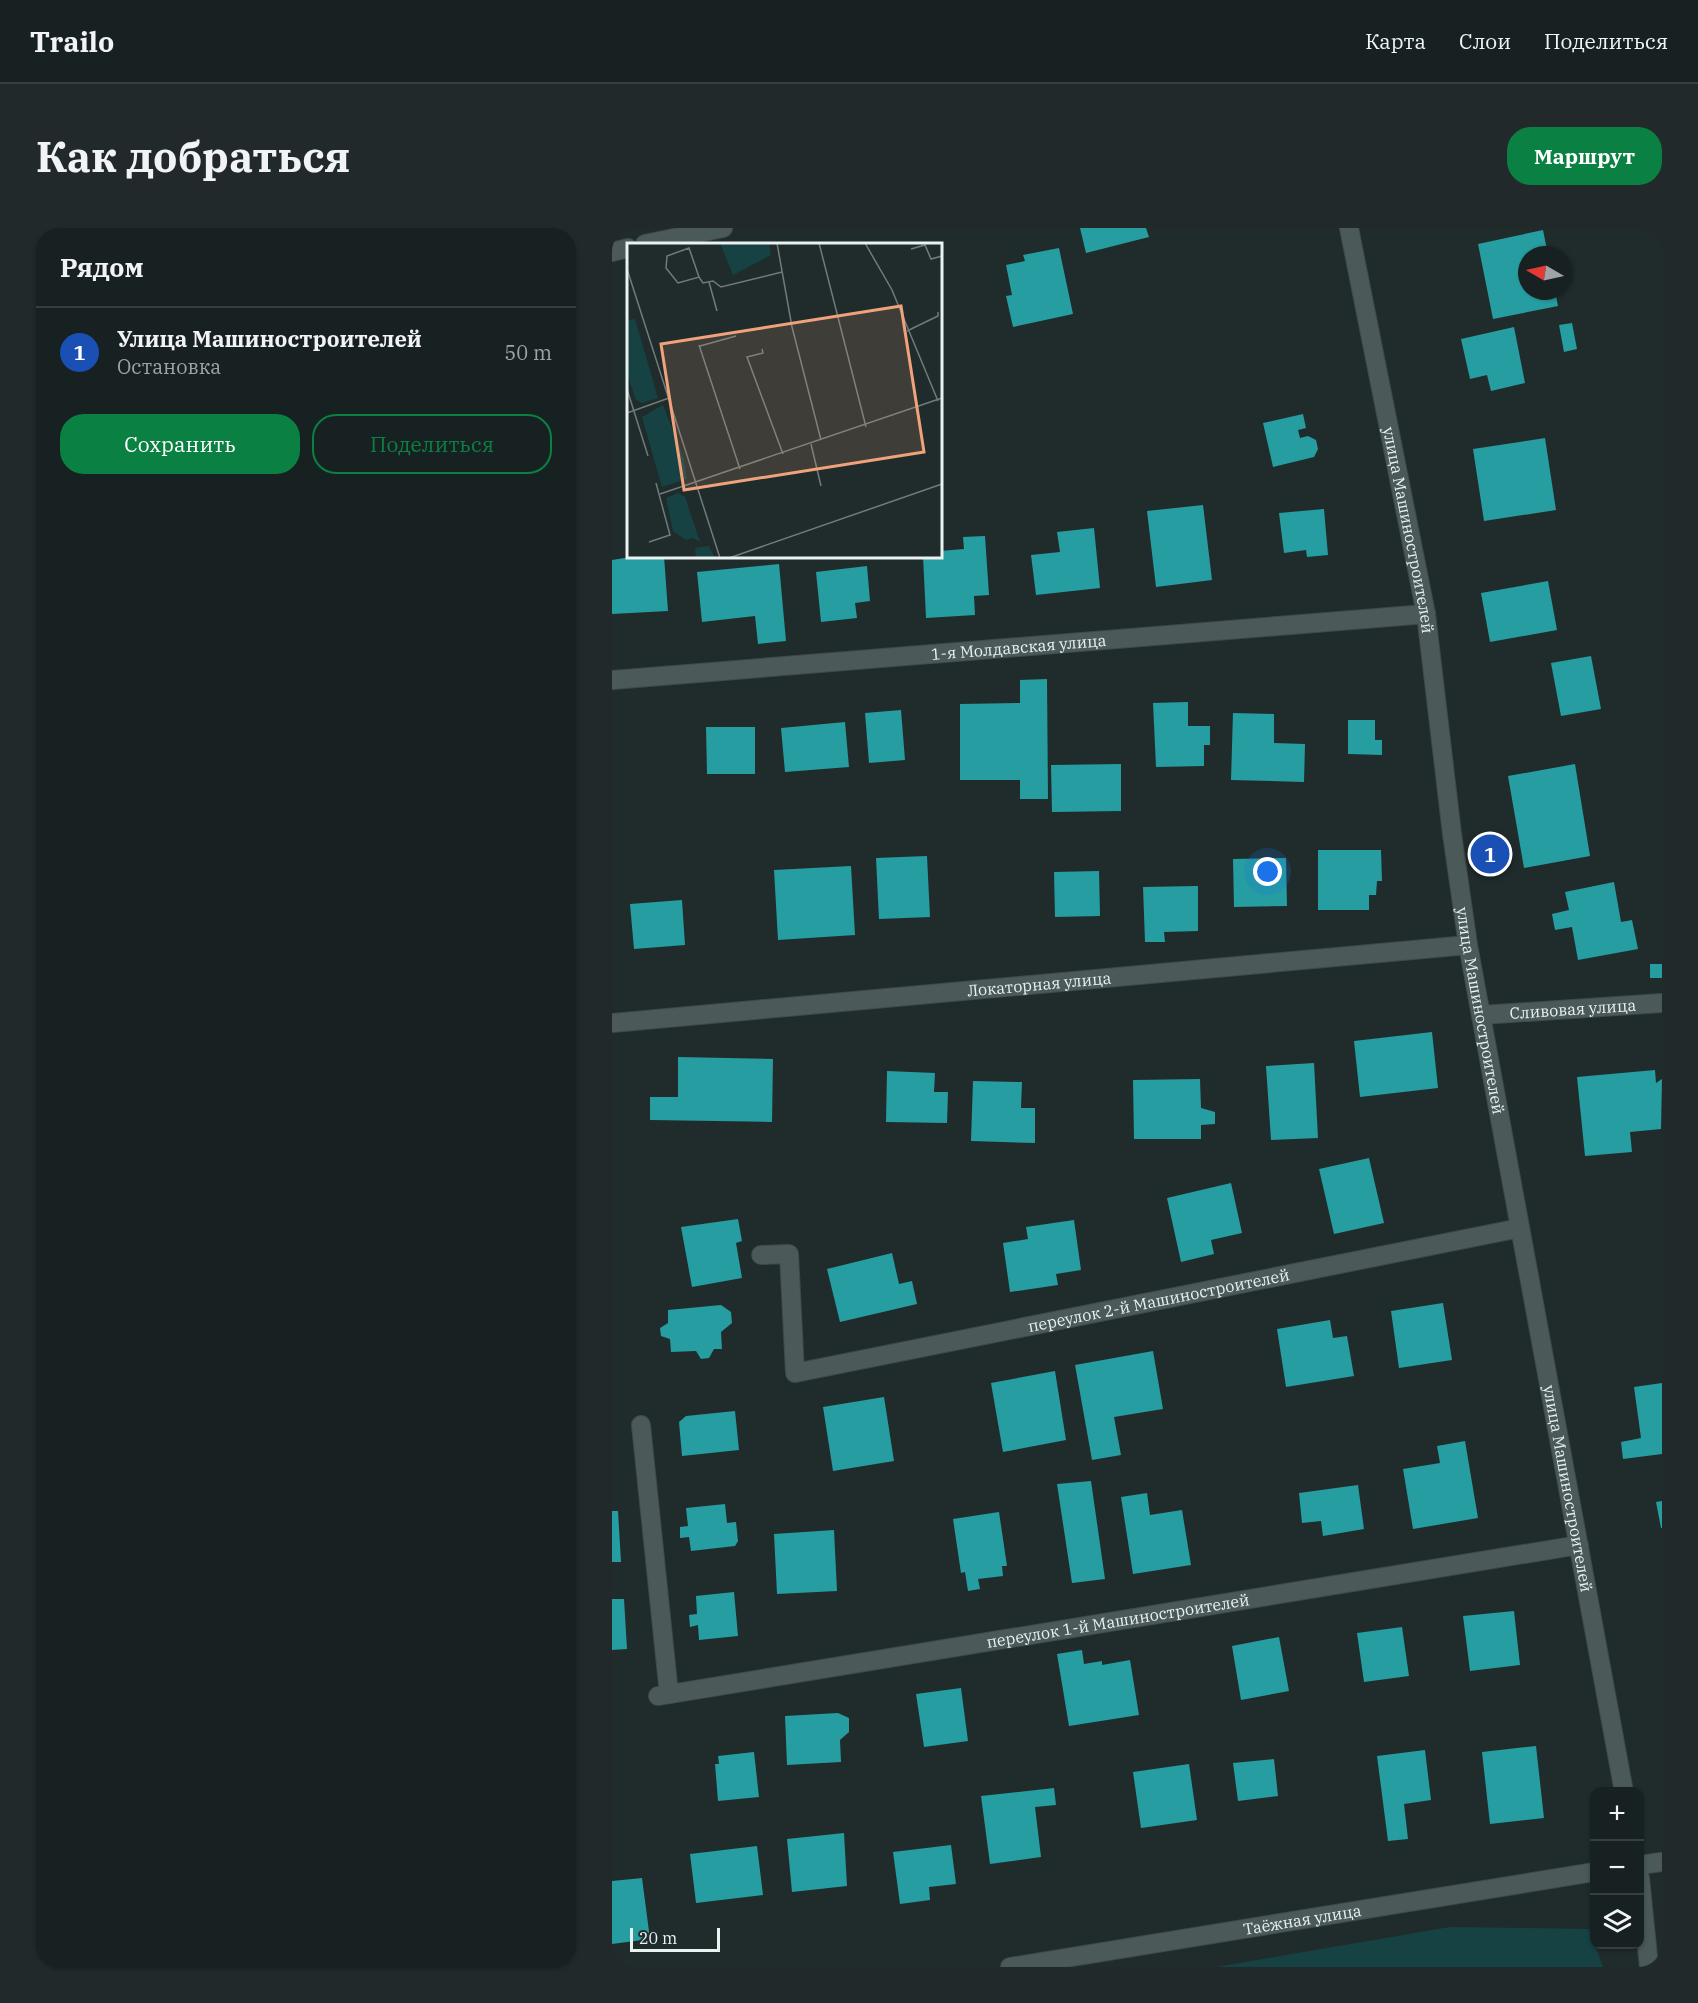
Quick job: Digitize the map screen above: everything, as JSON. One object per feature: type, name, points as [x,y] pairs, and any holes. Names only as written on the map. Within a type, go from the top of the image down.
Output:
[{"type":"street","points":[[650,243],[723,228]]},
{"type":"street","name":"улица Машиностроителей","points":[[1349,228],[1426,614],[1452,834],[1468,945],[1623,1787]]},
{"type":"street","points":[[612,252],[627,248]]},
{"type":"street","name":"1-я Молдавская улица","points":[[612,680],[1426,614]]},
{"type":"street","name":"Локаторная улица","points":[[612,1023],[1468,945]]},
{"type":"street","name":"Сливовая улица","points":[[1481,1015],[1662,1003]]},
{"type":"street","name":"переулок 2-й Машиностроителей","points":[[761,1255],[789,1254],[795,1373],[1520,1228]]},
{"type":"street","name":"переулок 1-й Машиностроителей","points":[[641,1425],[664,1695],[1579,1545]]},
{"type":"street","points":[[1644,1864],[1662,1862]]},
{"type":"street","name":"Таёжная улица","points":[[1010,1967],[1590,1873]]},
{"type":"street","points":[[1642,1895],[1649,1967]]},
{"type":"shaded area","points":[[1450,1927],[1589,1929],[1590,1949],[1596,1949],[1603,1967],[1216,1967]]},
{"type":"building","points":[[1080,228],[1146,228],[1149,237],[1086,253]]},
{"type":"building","points":[[1543,230],[1546,246],[1518,246],[1518,300],[1557,300],[1558,306],[1493,319],[1478,244]]},
{"type":"building","points":[[1059,248],[1073,314],[1013,327],[1006,296],[1012,295],[1006,265],[1025,261],[1023,255]]},
{"type":"building","points":[[1572,323],[1577,349],[1564,352],[1559,325]]},
{"type":"building","points":[[1514,327],[1525,383],[1491,391],[1487,375],[1470,379],[1461,339]]},
{"type":"building","points":[[1303,414],[1306,428],[1298,430],[1300,438],[1308,436],[1316,440],[1318,449],[1314,457],[1273,467],[1263,423]]},
{"type":"building","points":[[1545,438],[1556,510],[1484,521],[1473,449]]},
{"type":"building","points":[[1203,505],[1212,580],[1156,587],[1147,511]]},
{"type":"building","points":[[1324,509],[1328,555],[1307,557],[1306,550],[1284,553],[1279,513]]},
{"type":"building","points":[[1094,528],[1100,588],[1036,595],[1031,555],[1060,552],[1057,532]]},
{"type":"building","points":[[985,536],[989,595],[974,596],[975,615],[926,618],[923,558],[942,558],[942,551],[964,549],[963,537]]},
{"type":"building","points":[[627,558],[664,558],[668,611],[612,614],[612,560]]},
{"type":"building","points":[[779,564],[786,641],[758,644],[755,616],[702,622],[697,572]]},
{"type":"building","points":[[867,566],[870,601],[855,603],[857,618],[821,622],[816,572]]},
{"type":"building","points":[[1548,581],[1557,630],[1490,642],[1481,593]]},
{"type":"building","points":[[1591,656],[1601,709],[1561,716],[1551,663]]},
{"type":"building","points":[[1047,679],[1048,799],[1020,799],[1020,780],[960,780],[960,704],[1020,703],[1020,680]]},
{"type":"building","points":[[1188,702],[1188,726],[1210,726],[1210,745],[1204,745],[1204,766],[1156,767],[1153,703]]},
{"type":"building","points":[[901,710],[905,760],[869,763],[865,713]]},
{"type":"building","points":[[1233,713],[1274,714],[1274,743],[1305,744],[1304,782],[1231,780]]},
{"type":"building","points":[[1348,720],[1375,720],[1375,740],[1382,740],[1382,755],[1348,754]]},
{"type":"building","points":[[845,722],[849,767],[785,772],[781,728]]},
{"type":"building","points":[[706,727],[755,727],[755,774],[707,774]]},
{"type":"building","points":[[1121,764],[1121,811],[1052,812],[1051,765]]},
{"type":"building","points":[[1575,764],[1590,856],[1524,868],[1508,776]]},
{"type":"building","points":[[1318,850],[1381,850],[1382,881],[1377,881],[1376,895],[1369,895],[1369,910],[1318,910]]},
{"type":"building","points":[[927,856],[930,917],[879,919],[876,858]]},
{"type":"building","points":[[1286,858],[1287,906],[1234,907],[1233,859]]},
{"type":"building","points":[[851,866],[855,935],[778,940],[774,870]]},
{"type":"building","points":[[1099,871],[1100,916],[1055,917],[1054,872]]},
{"type":"building","points":[[1614,882],[1621,922],[1632,920],[1638,949],[1578,960],[1572,927],[1555,930],[1552,914],[1569,910],[1565,892]]},
{"type":"building","points":[[1198,886],[1198,931],[1164,932],[1165,942],[1145,942],[1143,887]]},
{"type":"building","points":[[682,900],[685,945],[634,949],[630,904]]},
{"type":"building","points":[[1650,964],[1662,964],[1662,978],[1650,978]]},
{"type":"building","points":[[1432,1032],[1438,1088],[1360,1097],[1354,1041]]},
{"type":"building","points":[[678,1057],[773,1059],[772,1122],[650,1120],[650,1097],[678,1097]]},
{"type":"building","points":[[1314,1063],[1318,1138],[1271,1140],[1266,1066]]},
{"type":"building","points":[[1655,1070],[1656,1083],[1662,1079],[1661,1129],[1630,1132],[1632,1152],[1585,1156],[1577,1077]]},
{"type":"building","points":[[887,1071],[935,1073],[934,1092],[948,1092],[947,1123],[886,1122]]},
{"type":"building","points":[[1200,1079],[1201,1108],[1215,1112],[1215,1124],[1201,1125],[1201,1139],[1134,1139],[1133,1080]]},
{"type":"building","points":[[973,1081],[1022,1082],[1021,1108],[1035,1108],[1035,1143],[971,1141]]},
{"type":"building","points":[[1369,1158],[1384,1223],[1334,1234],[1319,1169]]},
{"type":"building","points":[[1231,1183],[1242,1233],[1211,1240],[1214,1254],[1181,1262],[1167,1198]]},
{"type":"building","points":[[738,1219],[742,1241],[736,1243],[742,1278],[692,1287],[681,1227]]},
{"type":"building","points":[[1074,1220],[1081,1270],[1056,1274],[1058,1285],[1010,1292],[1003,1243],[1028,1239],[1026,1227]]},
{"type":"building","points":[[892,1253],[899,1284],[912,1281],[917,1304],[840,1322],[827,1269]]},
{"type":"building","points":[[1443,1303],[1452,1360],[1399,1368],[1391,1311]]},
{"type":"building","points":[[721,1305],[731,1312],[732,1323],[721,1332],[722,1349],[714,1349],[709,1358],[701,1359],[696,1351],[671,1352],[670,1339],[661,1336],[660,1328],[668,1323],[668,1310]]},
{"type":"building","points":[[1330,1320],[1333,1338],[1347,1336],[1354,1376],[1286,1387],[1277,1329]]},
{"type":"building","points":[[1153,1351],[1163,1409],[1114,1417],[1121,1455],[1092,1460],[1075,1365]]},
{"type":"building","points":[[1055,1371],[1066,1440],[1003,1452],[991,1383]]},
{"type":"building","points":[[1662,1383],[1662,1454],[1623,1459],[1621,1442],[1641,1438],[1634,1387]]},
{"type":"building","points":[[884,1397],[894,1461],[833,1471],[823,1407]]},
{"type":"building","points":[[735,1411],[739,1450],[682,1456],[679,1422],[686,1416]]},
{"type":"building","points":[[1465,1441],[1478,1518],[1413,1529],[1403,1469],[1440,1463],[1437,1446]]},
{"type":"building","points":[[1091,1481],[1105,1579],[1072,1583],[1057,1484]]},
{"type":"building","points":[[1358,1485],[1364,1529],[1323,1536],[1321,1521],[1302,1523],[1299,1493]]},
{"type":"building","points":[[1147,1493],[1150,1515],[1182,1510],[1191,1565],[1133,1574],[1121,1497]]},
{"type":"building","points":[[1662,1501],[1662,1528],[1661,1528],[1656,1502]]},
{"type":"building","points":[[725,1504],[727,1523],[736,1522],[738,1541],[735,1546],[691,1551],[689,1537],[680,1538],[680,1527],[688,1526],[686,1508]]},
{"type":"building","points":[[612,1511],[618,1511],[621,1562],[612,1562]]},
{"type":"building","points":[[999,1512],[1007,1566],[1002,1566],[1003,1576],[978,1579],[980,1589],[968,1591],[965,1572],[961,1573],[953,1519]]},
{"type":"building","points":[[834,1530],[837,1591],[777,1594],[774,1534]]},
{"type":"building","points":[[734,1592],[738,1636],[699,1640],[698,1625],[690,1627],[689,1615],[697,1614],[696,1596]]},
{"type":"building","points":[[612,1599],[624,1599],[627,1649],[612,1650]]},
{"type":"building","points":[[1514,1611],[1520,1665],[1470,1671],[1463,1616]]},
{"type":"building","points":[[1402,1627],[1409,1676],[1364,1682],[1357,1633]]},
{"type":"building","points":[[1279,1637],[1289,1691],[1241,1700],[1232,1646]]},
{"type":"building","points":[[1082,1650],[1084,1664],[1102,1661],[1102,1665],[1130,1660],[1139,1715],[1069,1726],[1057,1654]]},
{"type":"building","points":[[961,1688],[968,1741],[924,1747],[916,1694]]},
{"type":"building","points":[[838,1713],[849,1718],[849,1732],[840,1740],[841,1762],[787,1765],[785,1716]]},
{"type":"building","points":[[1536,1746],[1544,1818],[1490,1824],[1482,1752]]},
{"type":"building","points":[[1425,1750],[1431,1800],[1404,1804],[1408,1839],[1388,1841],[1377,1756]]},
{"type":"building","points":[[754,1752],[759,1797],[718,1801],[715,1764],[719,1764],[718,1756]]},
{"type":"building","points":[[1274,1759],[1278,1796],[1238,1801],[1233,1763]]},
{"type":"building","points":[[1189,1764],[1197,1820],[1141,1828],[1133,1772]]},
{"type":"building","points":[[1054,1788],[1056,1805],[1035,1807],[1041,1857],[990,1864],[981,1796]]},
{"type":"building","points":[[844,1833],[847,1886],[792,1892],[787,1839]]},
{"type":"building","points":[[951,1845],[956,1884],[929,1887],[930,1900],[900,1904],[893,1852]]},
{"type":"building","points":[[757,1846],[763,1895],[696,1903],[690,1854]]},
{"type":"building","points":[[642,1878],[650,1939],[612,1944],[612,1881]]},
{"type":"place","name":"Улица Машиностроителей","points":[[1490,854]]}]
